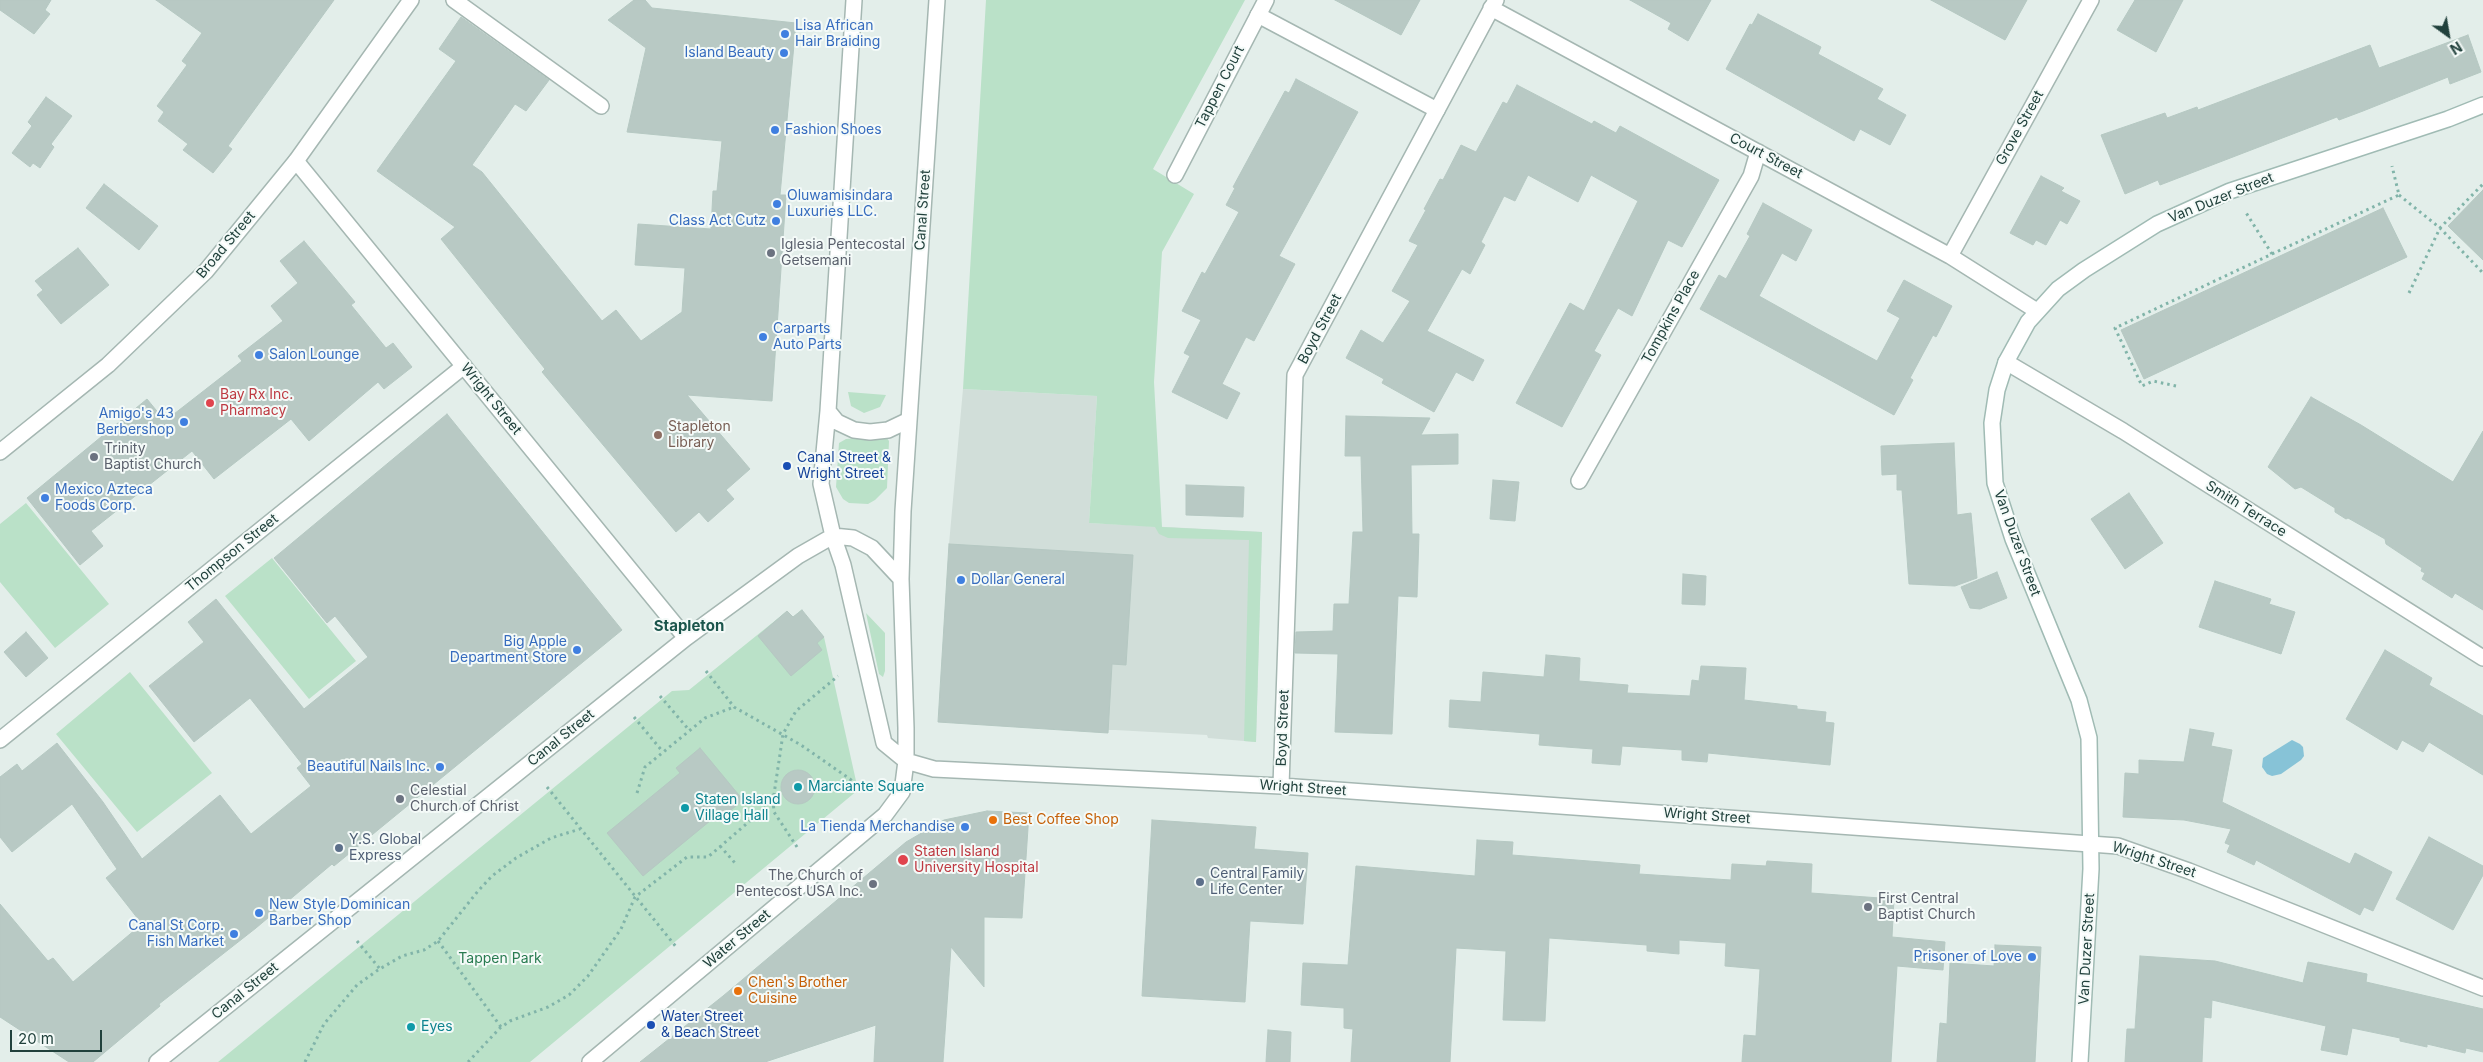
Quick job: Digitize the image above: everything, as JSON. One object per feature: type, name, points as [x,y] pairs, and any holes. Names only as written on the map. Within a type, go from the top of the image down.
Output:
[{"type":"street","name":"Broad Street","points":[[0,452],[108,365],[206,271],[296,161],[411,0]]},
{"type":"street","points":[[454,0],[601,106]]},
{"type":"street","points":[[854,0],[828,411],[821,484],[833,536],[844,565],[884,743],[906,762]]},
{"type":"street","name":"Canal Street","points":[[906,762],[901,579],[909,420],[937,0]]},
{"type":"street","name":"Tappen Court","points":[[1175,175],[1266,0]]},
{"type":"street","name":"Grove Street","points":[[1950,256],[2091,0]]},
{"type":"street","name":"Court Street","points":[[1493,4],[1758,152],[1950,256],[2037,311]]},
{"type":"street","name":"Boyd Street","points":[[1281,786],[1295,376],[1493,4]]},
{"type":"street","points":[[1258,15],[1437,110]]},
{"type":"street","name":"Van Duzer Street","points":[[2080,1062],[2091,869],[2090,754],[2083,711],[2013,539],[1995,483],[1991,451],[1992,423],[1997,390],[2006,362],[2021,334],[2037,311],[2068,280],[2151,228],[2187,209],[2255,182],[2448,119],[2483,105]]},
{"type":"street","name":"Tompkins Place","points":[[1579,481],[1751,176],[1758,152]]},
{"type":"street","name":"Wright Street","points":[[296,161],[686,638]]},
{"type":"street","name":"Smith Terrace","points":[[2006,362],[2123,431],[2483,658]]},
{"type":"street","name":"Thompson Street","points":[[0,740],[464,366]]},
{"type":"street","points":[[828,411],[837,422],[854,430],[862,431],[888,430],[909,420]]},
{"type":"street","points":[[833,536],[853,538],[872,548],[901,579]]},
{"type":"street","name":"Canal Street","points":[[157,1062],[686,638],[798,556],[833,536]]},
{"type":"street","name":"Wright Street","points":[[906,762],[934,768],[1281,786],[2118,846],[2189,871],[2483,988]]},
{"type":"street","name":"Water Street","points":[[590,1062],[885,815],[902,792],[906,762]]},
{"type":"path","points":[[2392,166],[2399,195],[2440,228],[2483,273]]},
{"type":"path","points":[[2409,293],[2440,228],[2483,184]]},
{"type":"path","points":[[2176,386],[2153,381],[2142,386],[2115,328],[2399,195]]},
{"type":"path","points":[[2245,211],[2272,254]]},
{"type":"path","points":[[706,671],[734,706],[783,734],[850,779],[862,792]]},
{"type":"path","points":[[797,847],[776,818],[773,801],[783,734],[796,711],[838,676]]},
{"type":"path","points":[[660,696],[689,730]]},
{"type":"path","points":[[637,793],[645,767],[705,718],[734,706]]},
{"type":"path","points":[[634,717],[663,752]]},
{"type":"path","points":[[547,787],[677,948]]},
{"type":"path","points":[[468,1062],[501,1027],[548,1007],[568,995],[588,976],[621,929],[635,897],[687,857],[708,857],[773,801]]},
{"type":"path","points":[[305,1062],[324,1024],[338,1005],[357,985],[380,968],[438,942],[492,876],[533,847],[580,829]]},
{"type":"path","points":[[720,846],[735,863]]},
{"type":"path","points":[[357,941],[380,968]]},
{"type":"path","points":[[438,942],[501,1027]]},
{"type":"shaded area","points":[[963,389],[1097,396],[1089,523],[1262,532],[1256,742],[1208,738],[1207,735],[1115,730],[1108,730],[1108,733],[938,722],[949,544]]},
{"type":"green space","points":[[986,0],[1245,0],[1153,169],[1194,194],[1162,252],[1154,382],[1162,527],[1262,532],[1256,742],[1244,741],[1249,540],[1168,538],[1159,534],[1155,527],[1089,523],[1097,396],[963,389]]},
{"type":"green space","points":[[848,392],[886,395],[880,407],[864,413],[851,406]]},
{"type":"green space","points":[[886,437],[889,441],[887,488],[868,504],[849,503],[843,499],[836,487],[839,443],[846,439]]},
{"type":"green space","points":[[26,503],[109,604],[55,648],[0,582],[0,524]]},
{"type":"green space","points":[[272,558],[356,661],[309,699],[225,596]]},
{"type":"green space","name":"Tappen Park","points":[[801,610],[824,637],[858,790],[530,1062],[218,1062],[672,691],[689,690],[787,611],[793,617]]},
{"type":"green space","points":[[866,613],[885,633],[885,671],[883,677],[879,674]]},
{"type":"green space","points":[[130,672],[212,773],[137,832],[56,734]]},
{"type":"water","points":[[2292,740],[2303,747],[2304,756],[2281,774],[2272,776],[2267,774],[2262,767],[2263,758]]},
{"type":"building","points":[[0,0],[51,0],[45,10],[50,14],[34,34],[0,10]]},
{"type":"building","points":[[156,0],[334,0],[228,146],[232,149],[213,173],[183,150],[188,144],[158,121],[164,112],[157,106],[187,65],[182,61],[202,33]]},
{"type":"building","points":[[634,0],[645,0],[652,8],[796,23],[780,195],[786,195],[772,401],[687,395],[750,469],[726,490],[734,499],[708,522],[699,512],[676,532],[542,372],[545,369],[441,239],[455,227],[377,171],[456,61],[439,49],[461,17],[549,80],[526,111],[515,104],[472,165],[482,172],[602,321],[616,310],[641,341],[682,312],[685,268],[635,265],[638,224],[711,229],[713,191],[717,191],[722,141],[627,132],[646,48],[608,20]]},
{"type":"building","points":[[1335,0],[1420,0],[1401,35]]},
{"type":"building","points":[[1630,0],[1711,0],[1688,41],[1668,29],[1671,23]]},
{"type":"building","points":[[1931,0],[2027,0],[2005,40]]},
{"type":"building","points":[[2135,0],[2183,0],[2156,52],[2117,30]]},
{"type":"building","points":[[1758,14],[1821,47],[1818,54],[1883,89],[1877,99],[1906,115],[1890,145],[1860,129],[1854,141],[1726,69],[1750,24],[1752,25]]},
{"type":"building","points":[[2468,35],[2481,72],[2450,84],[2448,77],[2339,120],[2337,117],[2160,185],[2158,180],[2125,194],[2101,135],[2165,113],[2167,118],[2197,107],[2198,110],[2370,45],[2379,68]]},
{"type":"building","points":[[1296,79],[1358,112],[1279,256],[1295,264],[1254,341],[1246,337],[1222,384],[1240,393],[1227,419],[1172,392],[1190,356],[1184,353],[1201,320],[1182,311],[1202,272],[1205,274],[1239,212],[1226,205],[1235,188],[1233,187],[1285,91],[1289,93]]},
{"type":"building","points":[[1517,85],[1592,124],[1594,121],[1616,133],[1620,126],[1719,180],[1682,247],[1668,240],[1632,316],[1618,308],[1594,351],[1601,355],[1562,427],[1516,403],[1570,303],[1584,311],[1638,201],[1591,175],[1578,202],[1528,175],[1515,201],[1504,196],[1481,242],[1485,245],[1470,274],[1462,269],[1427,331],[1484,360],[1473,381],[1456,372],[1434,412],[1382,383],[1384,379],[1346,358],[1361,330],[1383,343],[1410,301],[1392,291],[1418,245],[1409,241],[1426,210],[1424,209],[1440,179],[1443,180],[1461,145],[1476,152],[1503,102],[1507,104]]},
{"type":"building","points":[[46,97],[72,116],[51,144],[54,147],[40,168],[33,163],[30,167],[12,153],[32,126],[28,122]]},
{"type":"building","points":[[2041,176],[2064,188],[2061,191],[2080,201],[2067,224],[2060,220],[2046,245],[2036,240],[2033,245],[2010,233]]},
{"type":"building","points":[[104,184],[158,226],[139,250],[86,208]]},
{"type":"building","points":[[2483,190],[2483,260],[2448,226]]},
{"type":"building","points":[[1763,203],[1812,230],[1796,261],[1782,253],[1759,296],[1818,329],[1877,361],[1900,318],[1887,311],[1904,280],[1952,306],[1936,337],[1933,335],[1910,378],[1913,380],[1894,415],[1700,309],[1719,275],[1726,279],[1750,236],[1747,234]]},
{"type":"building","points":[[2383,208],[2407,257],[2144,379],[2121,330]]},
{"type":"building","points":[[304,241],[355,302],[351,305],[386,348],[393,343],[412,367],[384,389],[378,382],[309,441],[291,419],[214,479],[192,451],[91,531],[103,546],[80,565],[27,498],[147,399],[165,421],[242,361],[238,356],[283,321],[271,306],[298,283],[280,261]]},
{"type":"building","points":[[78,248],[109,285],[61,324],[37,295],[43,290],[35,281]]},
{"type":"building","points":[[2311,397],[2361,425],[2453,482],[2483,431],[2483,610],[2455,593],[2452,598],[2422,579],[2425,573],[2421,571],[2422,568],[2386,544],[2385,539],[2348,518],[2346,519],[2335,512],[2335,508],[2301,487],[2295,489],[2268,467]]},
{"type":"building","points":[[447,414],[622,630],[334,866],[332,864],[256,928],[159,1004],[160,1006],[93,1062],[69,1062],[0,1017],[0,904],[48,961],[53,958],[73,982],[142,924],[106,878],[117,869],[72,804],[12,852],[0,837],[0,777],[17,764],[22,771],[57,743],[103,802],[142,859],[220,795],[251,834],[311,786],[297,768],[302,764],[250,698],[194,742],[149,686],[204,642],[188,622],[216,599],[304,709],[368,657],[335,616],[327,623],[274,558]]},
{"type":"building","points":[[1346,416],[1430,418],[1421,435],[1458,434],[1458,464],[1411,465],[1412,534],[1419,534],[1417,597],[1398,596],[1392,734],[1335,732],[1338,654],[1295,653],[1296,632],[1333,631],[1334,604],[1349,604],[1353,532],[1363,532],[1361,456],[1345,456]]},
{"type":"building","points":[[1954,443],[1957,515],[1971,513],[1977,578],[1955,586],[1909,584],[1902,490],[1897,490],[1897,474],[1882,475],[1881,446]]},
{"type":"building","points":[[1493,480],[1519,482],[1515,521],[1490,519]]},
{"type":"building","points":[[1186,485],[1244,487],[1243,517],[1186,515]]},
{"type":"building","points":[[2129,493],[2163,543],[2125,569],[2091,519]]},
{"type":"building","points":[[949,544],[1133,555],[1126,665],[1112,664],[1108,733],[938,722]]},
{"type":"building","points":[[1997,572],[2007,598],[1980,609],[1970,608],[1961,587]]},
{"type":"building","points":[[1683,574],[1706,576],[1705,605],[1682,604]]},
{"type":"building","points":[[2215,581],[2271,599],[2269,604],[2295,612],[2281,654],[2199,627]]},
{"type":"building","points":[[802,610],[824,637],[817,643],[822,650],[791,676],[758,636],[787,611],[793,617]]},
{"type":"building","points":[[26,632],[48,658],[26,677],[4,652]]},
{"type":"building","points":[[2385,650],[2432,678],[2429,685],[2483,716],[2483,775],[2429,742],[2423,752],[2402,740],[2397,750],[2346,719]]},
{"type":"building","points":[[1546,655],[1580,658],[1579,681],[1628,685],[1627,693],[1690,696],[1692,680],[1699,681],[1701,666],[1746,668],[1744,700],[1797,706],[1797,709],[1826,712],[1825,722],[1834,723],[1830,765],[1708,753],[1707,762],[1682,760],[1682,750],[1622,746],[1620,765],[1592,763],[1593,749],[1539,745],[1540,734],[1449,727],[1450,700],[1481,702],[1483,672],[1544,677]]},
{"type":"building","points":[[2190,729],[2214,733],[2211,746],[2232,750],[2222,802],[2350,864],[2355,853],[2392,872],[2373,911],[2364,907],[2360,915],[2256,860],[2254,865],[2227,852],[2230,845],[2225,843],[2231,829],[2184,820],[2123,817],[2125,773],[2139,774],[2139,760],[2184,762]]},
{"type":"building","name":"Staten Island Village Hall","points":[[700,748],[743,800],[719,820],[716,816],[643,876],[607,833],[680,773],[676,768]]},
{"type":"building","name":"Marciante Square","points":[[798,770],[810,775],[815,787],[810,799],[798,804],[786,799],[781,787],[786,775]]},
{"type":"building","points":[[987,811],[1029,813],[1022,918],[984,917],[984,987],[951,947],[943,1062],[874,1062],[876,1025],[765,1062],[640,1062],[723,996],[906,842],[944,820]]},
{"type":"building","name":"Central Family Life Center","points":[[1152,820],[1256,827],[1254,849],[1308,853],[1303,924],[1250,921],[1245,1002],[1142,996]]},
{"type":"building","points":[[2429,837],[2483,866],[2483,875],[2453,930],[2396,899]]},
{"type":"building","points":[[1477,840],[1513,842],[1512,855],[1640,865],[1639,874],[1731,880],[1732,864],[1766,866],[1767,861],[1812,864],[1811,893],[1894,899],[1892,937],[1945,942],[1943,970],[1897,966],[1891,1062],[1742,1062],[1744,1035],[1756,1036],[1760,969],[1725,966],[1726,943],[1679,940],[1679,954],[1647,951],[1647,945],[1549,938],[1545,1021],[1503,1020],[1506,951],[1456,948],[1450,1062],[1351,1062],[1353,1029],[1344,1028],[1344,1008],[1301,1005],[1303,963],[1348,965],[1356,866],[1475,876]]},
{"type":"building","points":[[1995,945],[2041,947],[2035,1062],[1937,1062],[1940,1023],[1947,1024],[1950,963],[1994,966]]},
{"type":"building","points":[[2140,956],[2215,961],[2303,983],[2308,962],[2367,974],[2366,982],[2483,1009],[2483,1052],[2466,1048],[2465,1053],[2427,1044],[2427,1047],[2400,1041],[2400,1038],[2352,1028],[2347,1055],[2321,1050],[2326,1026],[2212,1000],[2211,1018],[2204,1017],[2202,1062],[2125,1062],[2127,1029],[2135,1029]]},
{"type":"building","points":[[1268,1030],[1291,1032],[1290,1062],[1266,1062]]},
{"type":"place","name":"Lisa African Hair Braiding","points":[[785,34]]},
{"type":"place","name":"Island Beauty","points":[[784,53]]},
{"type":"place","name":"Fashion Shoes","points":[[775,130]]},
{"type":"place","name":"Oluwamisindara Luxuries LLC.","points":[[777,204]]},
{"type":"place","name":"Class Act Cutz","points":[[776,221]]},
{"type":"place","name":"Iglesia Pentecostal Getsemani","points":[[771,253]]},
{"type":"place","name":"Carparts Auto Parts","points":[[763,337]]},
{"type":"place","name":"Salon Lounge","points":[[259,355]]},
{"type":"place","name":"Bay Rx Inc. Pharmacy","points":[[210,403]]},
{"type":"place","name":"Amigo's 43 Berbershop","points":[[184,422]]},
{"type":"place","name":"Stapleton Library","points":[[658,435]]},
{"type":"place","name":"Trinity Baptist Church","points":[[94,457]]},
{"type":"place","name":"Canal Street & Wright Street","points":[[787,466]]},
{"type":"place","name":"Mexico Azteca Foods Corp.","points":[[45,498]]},
{"type":"place","name":"Dollar General","points":[[961,580]]},
{"type":"place","name":"Big Apple Department Store","points":[[577,650]]},
{"type":"place","name":"Beautiful Nails Inc.","points":[[440,767]]},
{"type":"place","name":"Marciante Square","points":[[798,787]]},
{"type":"place","name":"Celestial Church of Christ","points":[[400,799]]},
{"type":"place","name":"Staten Island Village Hall","points":[[685,808]]},
{"type":"place","name":"Best Coffee Shop","points":[[993,820]]},
{"type":"place","name":"La Tienda Merchandise","points":[[965,827]]},
{"type":"place","name":"Y.S. Global Express","points":[[339,848]]},
{"type":"place","name":"Staten Island University Hospital","points":[[903,860]]},
{"type":"place","name":"Central Family Life Center","points":[[1200,882]]},
{"type":"place","name":"The Church of Pentecost USA Inc.","points":[[873,884]]},
{"type":"place","name":"First Central Baptist Church","points":[[1868,907]]},
{"type":"place","name":"New Style Dominican Barber Shop","points":[[259,913]]},
{"type":"place","name":"Canal St Corp. Fish Market","points":[[234,934]]},
{"type":"place","name":"Prisoner of Love","points":[[2032,957]]},
{"type":"place","name":"Chen's Brother Cuisine","points":[[738,991]]},
{"type":"place","name":"Water Street & Beach Street","points":[[651,1025]]},
{"type":"place","name":"Eyes","points":[[411,1027]]},
{"type":"district","name":"Stapleton","points":[[689,626]]}]
